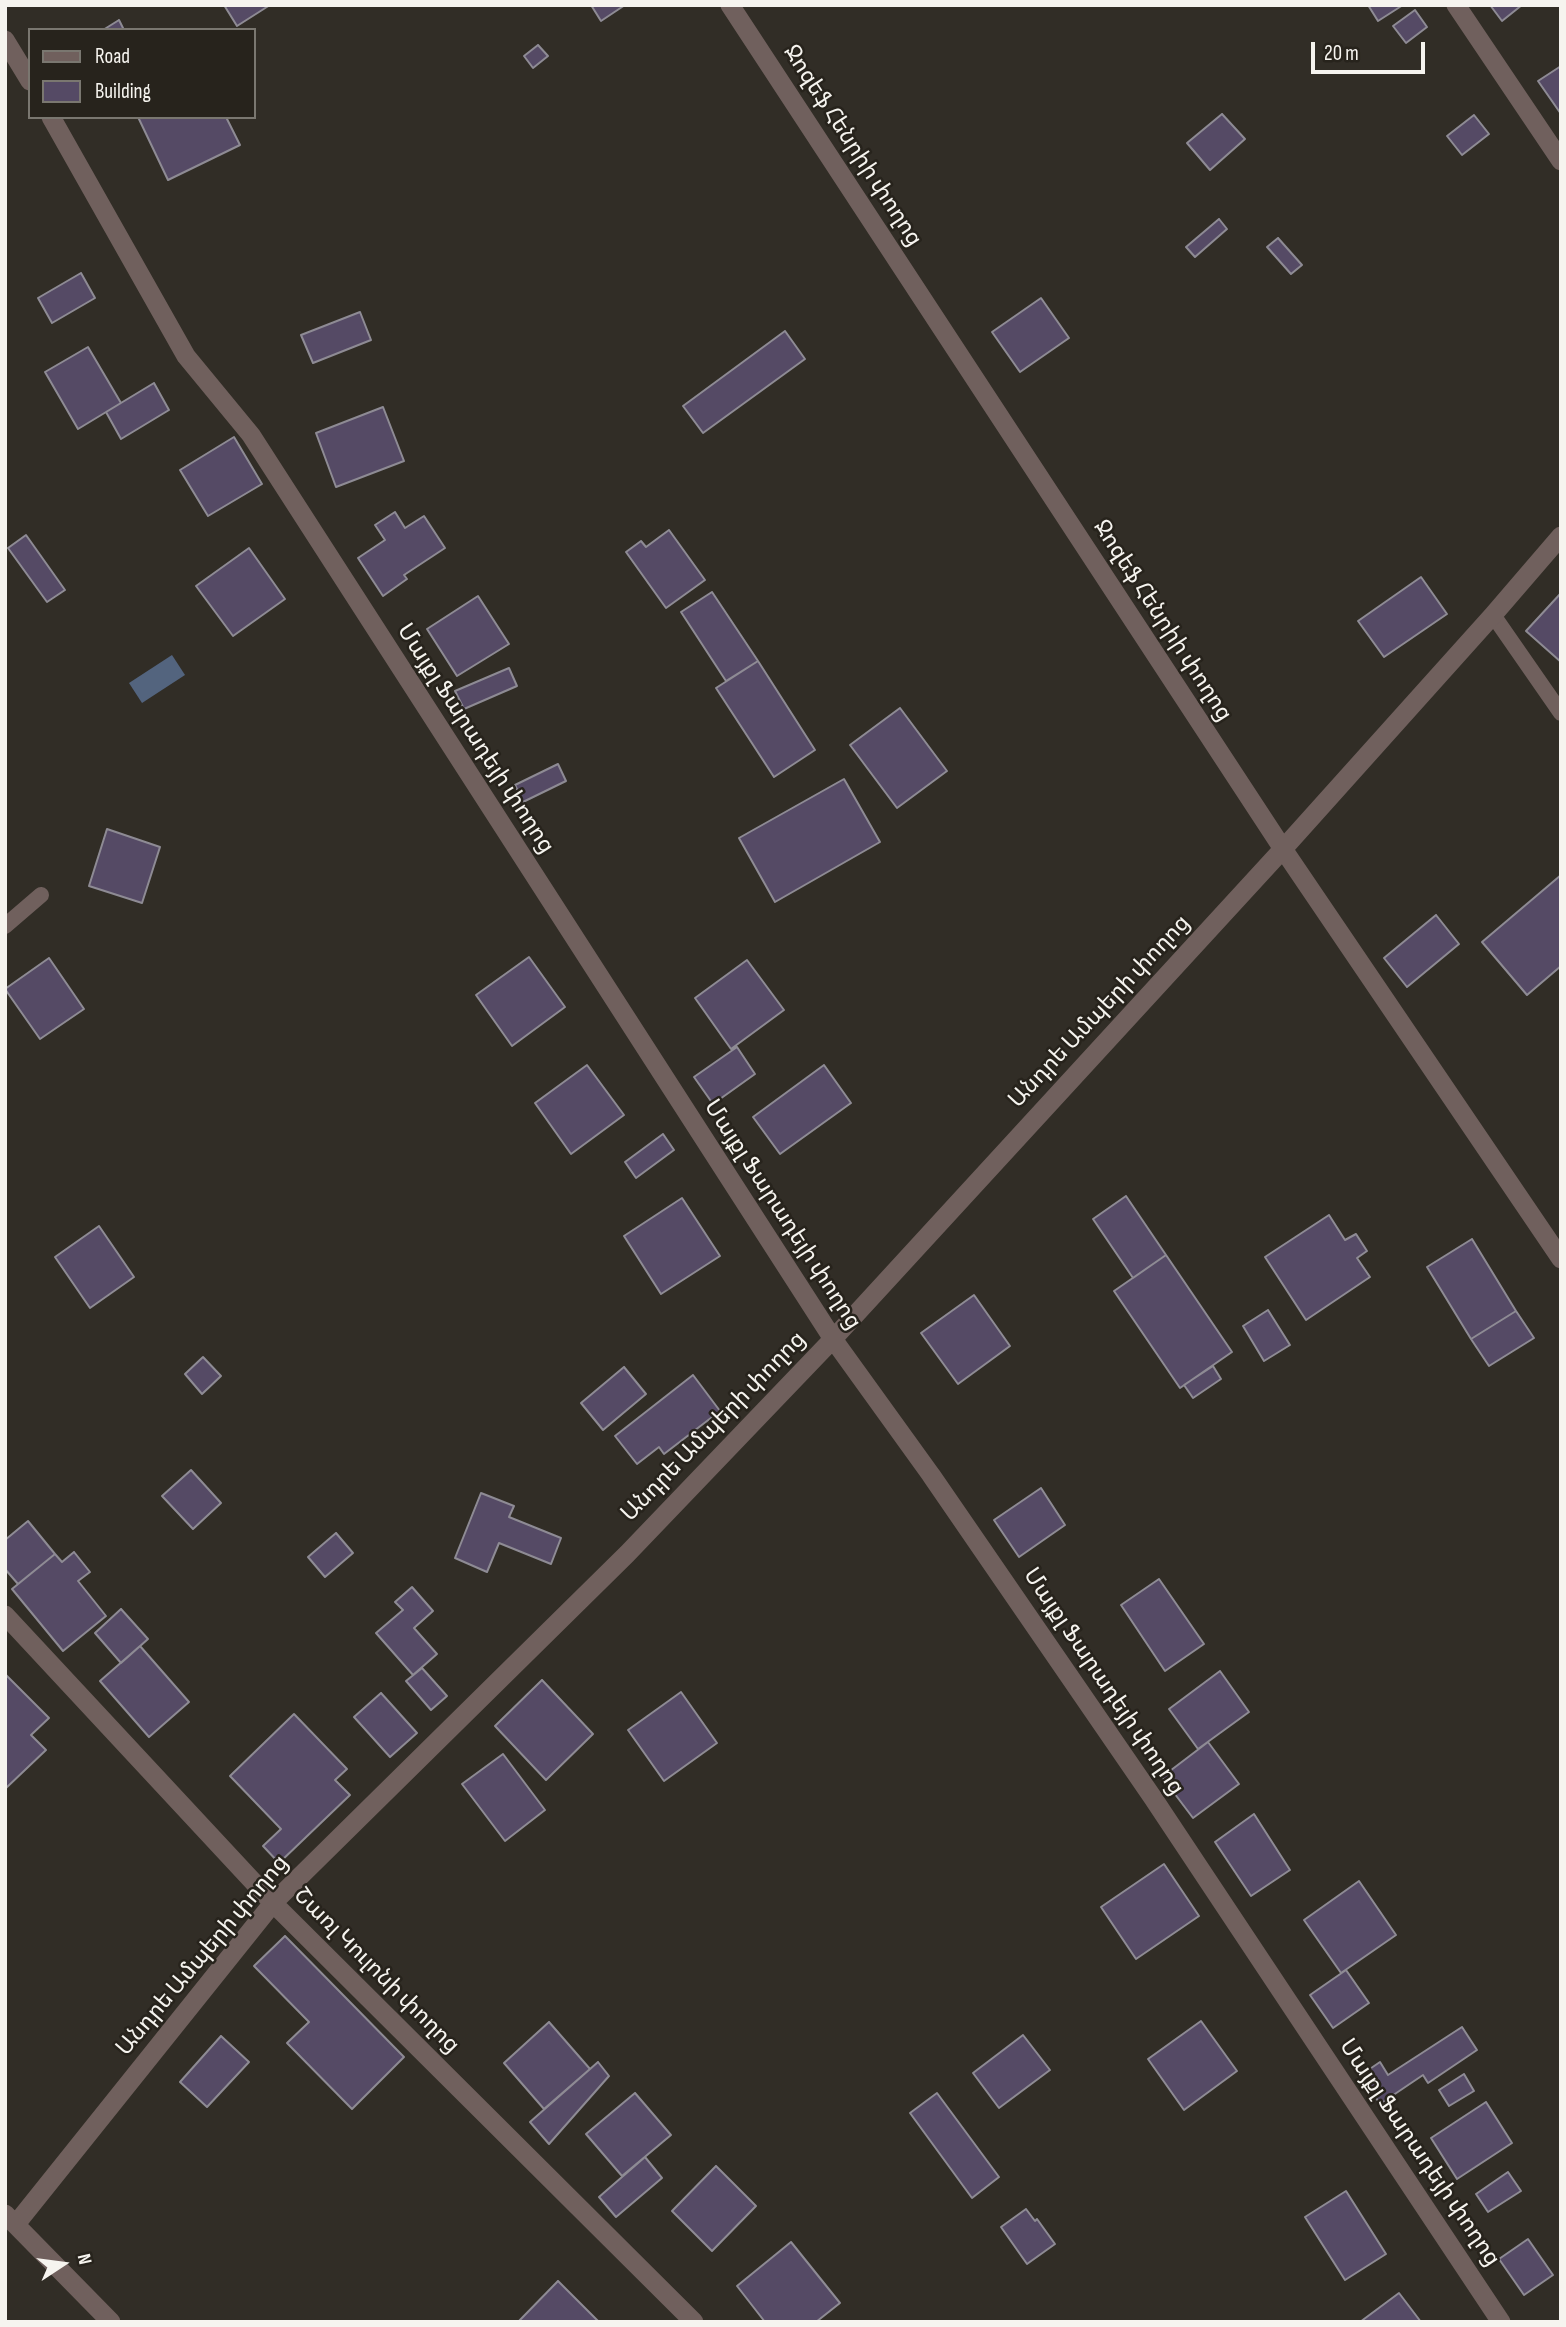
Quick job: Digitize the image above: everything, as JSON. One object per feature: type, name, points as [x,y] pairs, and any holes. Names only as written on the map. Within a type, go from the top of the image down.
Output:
[{"type":"street","name":"Ջոզեֆ Հենրիի փողոց","points":[[730,5],[1283,849],[1561,1259]]},
{"type":"street","points":[[1456,5],[1561,162]]},
{"type":"street","points":[[5,40],[28,78]]},
{"type":"street","name":"Մայքլ Ֆարադեյի փողոց","points":[[52,119],[186,356],[251,435],[833,1339],[931,1475],[1153,1798],[1501,2322]]},
{"type":"street","name":"Անդրե Ամպերի փողոց","points":[[10,2219],[273,1903],[627,1554],[833,1339],[1283,849],[1561,536]]},
{"type":"street","name":"Շառլ Կուլոնի փողոց","points":[[5,1615],[273,1903],[694,2322]]},
{"type":"street","points":[[10,2219],[111,2322]]},
{"type":"lane","points":[[1493,615],[1561,713]]},
{"type":"lane","points":[[5,926],[41,895]]},
{"type":"water","points":[[172,655],[185,675],[142,703],[129,683]]},
{"type":"building","points":[[224,5],[270,5],[237,26]]},
{"type":"building","points":[[591,5],[625,5],[601,21]]},
{"type":"building","points":[[1368,5],[1403,5],[1378,21]]},
{"type":"building","points":[[1490,5],[1522,5],[1502,21]]},
{"type":"building","points":[[1415,10],[1427,27],[1406,43],[1393,26]]},
{"type":"building","points":[[119,20],[123,28],[106,28]]},
{"type":"building","points":[[538,45],[548,56],[533,68],[524,56]]},
{"type":"building","points":[[1561,66],[1561,114],[1538,81]]},
{"type":"building","points":[[1222,114],[1245,139],[1210,170],[1187,143]]},
{"type":"building","points":[[1474,115],[1489,134],[1462,155],[1447,136]]},
{"type":"building","points":[[139,119],[227,119],[240,145],[168,180]]},
{"type":"building","points":[[1219,219],[1227,229],[1195,257],[1186,247]]},
{"type":"building","points":[[1278,238],[1302,265],[1291,274],[1267,247]]},
{"type":"building","points":[[81,273],[95,298],[52,323],[38,298]]},
{"type":"building","points":[[1041,298],[1069,338],[1020,372],[992,332]]},
{"type":"building","points":[[360,312],[371,340],[313,363],[301,335]]},
{"type":"building","points":[[785,331],[805,359],[703,433],[683,406]]},
{"type":"building","points":[[88,347],[121,403],[78,429],[45,372]]},
{"type":"building","points":[[154,383],[169,410],[121,439],[106,412]]},
{"type":"building","points":[[383,407],[404,461],[336,487],[316,433]]},
{"type":"building","points":[[234,437],[262,484],[208,516],[180,470]]},
{"type":"building","points":[[395,512],[405,528],[424,516],[445,548],[404,575],[407,579],[383,596],[358,558],[385,540],[375,525]]},
{"type":"building","points":[[669,530],[705,580],[666,608],[626,552],[641,541],[646,547]]},
{"type":"building","points":[[26,535],[65,590],[47,602],[8,548]]},
{"type":"building","points":[[249,548],[285,599],[233,636],[196,586]]},
{"type":"building","points":[[1421,577],[1447,614],[1384,657],[1358,621]]},
{"type":"building","points":[[712,592],[758,661],[726,681],[681,612]]},
{"type":"building","points":[[1561,593],[1561,662],[1526,631]]},
{"type":"building","points":[[478,596],[509,644],[457,676],[427,629]]},
{"type":"building","points":[[758,661],[815,750],[774,777],[716,688]]},
{"type":"building","points":[[509,668],[517,686],[464,709],[455,691]]},
{"type":"building","points":[[900,708],[947,771],[897,808],[850,745]]},
{"type":"building","points":[[558,764],[566,781],[523,802],[515,785]]},
{"type":"building","points":[[844,779],[880,842],[775,902],[739,838]]},
{"type":"building","points":[[107,829],[160,847],[142,903],[89,886]]},
{"type":"building","points":[[1561,875],[1561,966],[1527,995],[1482,942]]},
{"type":"building","points":[[1436,915],[1459,944],[1407,987],[1384,958]]},
{"type":"building","points":[[529,957],[565,1007],[512,1046],[476,995]]},
{"type":"building","points":[[49,958],[84,1009],[40,1039],[5,989]]},
{"type":"building","points":[[747,960],[784,1010],[731,1049],[695,998]]},
{"type":"building","points":[[737,1047],[755,1074],[713,1104],[694,1077]]},
{"type":"building","points":[[587,1065],[624,1115],[571,1154],[535,1103]]},
{"type":"building","points":[[824,1065],[851,1103],[780,1154],[753,1117]]},
{"type":"building","points":[[663,1134],[674,1150],[636,1178],[625,1162]]},
{"type":"building","points":[[1126,1196],[1166,1255],[1133,1278],[1093,1219]]},
{"type":"building","points":[[682,1198],[720,1256],[661,1294],[624,1236]]},
{"type":"building","points":[[1329,1215],[1345,1240],[1356,1234],[1367,1251],[1357,1258],[1370,1277],[1306,1320],[1265,1257]]},
{"type":"building","points":[[99,1226],[134,1277],[90,1308],[55,1257]]},
{"type":"building","points":[[1472,1239],[1516,1311],[1471,1339],[1427,1267]]},
{"type":"building","points":[[1166,1255],[1232,1352],[1180,1388],[1114,1291]]},
{"type":"building","points":[[974,1295],[1010,1346],[958,1384],[921,1333]]},
{"type":"building","points":[[1268,1310],[1290,1345],[1264,1361],[1243,1326]]},
{"type":"building","points":[[1516,1311],[1534,1338],[1489,1366],[1471,1339]]},
{"type":"building","points":[[203,1357],[221,1376],[202,1394],[185,1374]]},
{"type":"building","points":[[1213,1366],[1221,1379],[1193,1398],[1184,1385]]},
{"type":"building","points":[[624,1367],[646,1394],[603,1430],[581,1403]]},
{"type":"building","points":[[693,1375],[720,1411],[664,1454],[659,1447],[637,1464],[615,1436]]},
{"type":"building","points":[[191,1470],[221,1503],[193,1529],[162,1496]]},
{"type":"building","points":[[1041,1488],[1065,1525],[1019,1557],[994,1520]]},
{"type":"building","points":[[481,1493],[514,1506],[509,1517],[561,1538],[551,1564],[499,1543],[487,1572],[455,1558]]},
{"type":"building","points":[[28,1521],[55,1554],[18,1584],[5,1569],[5,1540]]},
{"type":"building","points":[[336,1533],[353,1553],[325,1577],[308,1557]]},
{"type":"building","points":[[74,1552],[90,1572],[78,1581],[106,1616],[63,1651],[12,1589],[55,1554],[62,1562]]},
{"type":"building","points":[[1159,1579],[1204,1644],[1165,1671],[1121,1605]]},
{"type":"building","points":[[412,1587],[433,1611],[414,1628],[437,1654],[413,1675],[376,1633],[403,1610],[395,1602]]},
{"type":"building","points":[[121,1609],[148,1639],[121,1663],[95,1633]]},
{"type":"building","points":[[140,1646],[189,1702],[149,1737],[100,1681]]},
{"type":"building","points":[[422,1668],[447,1696],[431,1710],[406,1681]]},
{"type":"building","points":[[1220,1671],[1249,1712],[1198,1749],[1169,1709]]},
{"type":"building","points":[[5,1674],[49,1718],[31,1735],[46,1750],[5,1789]]},
{"type":"building","points":[[542,1680],[593,1734],[546,1780],[495,1726]]},
{"type":"building","points":[[681,1692],[717,1743],[664,1781],[628,1730]]},
{"type":"building","points":[[381,1693],[417,1733],[390,1757],[354,1717]]},
{"type":"building","points":[[294,1714],[347,1769],[335,1780],[350,1795],[279,1863],[263,1846],[281,1829],[230,1776]]},
{"type":"building","points":[[1208,1742],[1239,1784],[1193,1818],[1162,1777]]},
{"type":"building","points":[[503,1754],[545,1810],[505,1841],[462,1784]]},
{"type":"building","points":[[1254,1814],[1290,1870],[1251,1896],[1215,1842]]},
{"type":"building","points":[[1164,1864],[1199,1916],[1136,1959],[1101,1907]]},
{"type":"building","points":[[1359,1881],[1396,1935],[1341,1973],[1304,1920]]},
{"type":"building","points":[[285,1936],[404,2057],[352,2109],[287,2043],[309,2022],[254,1966]]},
{"type":"building","points":[[1346,1970],[1369,2003],[1333,2028],[1310,1995]]},
{"type":"building","points":[[1201,2021],[1237,2071],[1184,2110],[1148,2059]]},
{"type":"building","points":[[549,2022],[590,2069],[544,2109],[504,2063]]},
{"type":"building","points":[[1462,2027],[1477,2050],[1428,2083],[1423,2075],[1380,2104],[1361,2075],[1380,2062],[1388,2075]]},
{"type":"building","points":[[1023,2035],[1050,2070],[999,2108],[973,2073]]},
{"type":"building","points":[[221,2036],[249,2062],[207,2107],[180,2082]]},
{"type":"building","points":[[598,2062],[609,2076],[549,2144],[530,2122]]},
{"type":"building","points":[[1464,2074],[1474,2091],[1449,2106],[1439,2090]]},
{"type":"building","points":[[635,2093],[671,2135],[622,2176],[586,2134]]},
{"type":"building","points":[[937,2093],[999,2177],[972,2198],[910,2113]]},
{"type":"building","points":[[1486,2102],[1512,2143],[1457,2179],[1431,2138]]},
{"type":"building","points":[[645,2157],[662,2178],[616,2217],[599,2197]]},
{"type":"building","points":[[716,2166],[756,2206],[712,2251],[672,2211]]},
{"type":"building","points":[[1508,2172],[1521,2191],[1488,2212],[1476,2194]]},
{"type":"building","points":[[1346,2191],[1386,2254],[1345,2280],[1305,2217]]},
{"type":"building","points":[[1026,2209],[1055,2244],[1027,2264],[1001,2227]]},
{"type":"building","points":[[1528,2239],[1553,2275],[1524,2295],[1499,2259]]},
{"type":"building","points":[[791,2242],[840,2303],[816,2322],[765,2322],[737,2286]]},
{"type":"building","points":[[558,2281],[599,2322],[518,2322]]},
{"type":"building","points":[[1399,2293],[1421,2322],[1360,2322]]}]
